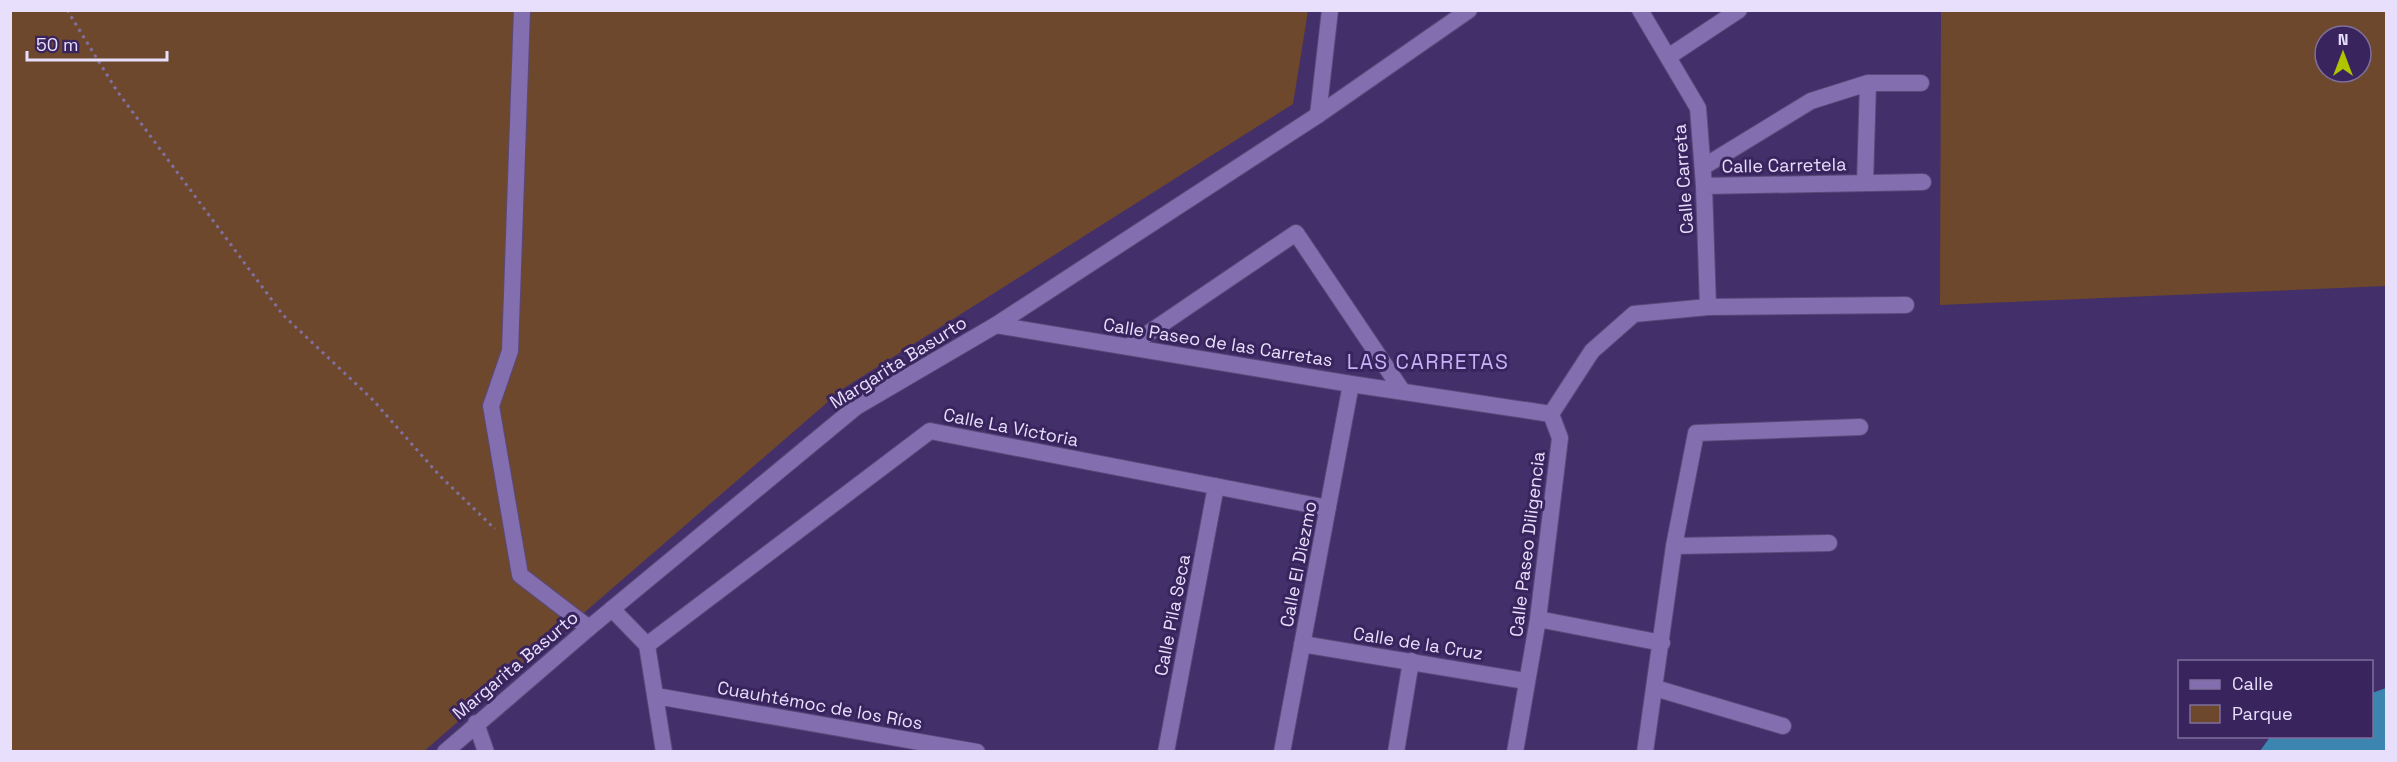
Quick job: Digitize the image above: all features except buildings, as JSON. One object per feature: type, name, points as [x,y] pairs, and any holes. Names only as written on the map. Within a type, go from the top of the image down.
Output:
[{"type":"street","points":[[522,10],[510,351],[491,405],[520,575],[589,628]]},
{"type":"street","points":[[1318,115],[1330,10]]},
{"type":"street","name":"Margarita Basurto","points":[[445,752],[589,628],[856,407],[996,325],[1318,115],[1469,10]]},
{"type":"street","name":"Calle Carreta","points":[[1640,10],[1698,108],[1704,186],[1708,307]]},
{"type":"street","points":[[1668,57],[1739,10]]},
{"type":"street","points":[[1703,167],[1811,101],[1868,82],[1922,82]]},
{"type":"street","points":[[1865,183],[1868,82]]},
{"type":"street","name":"Calle Carretela","points":[[1704,186],[1923,182]]},
{"type":"street","points":[[1128,347],[1296,233],[1403,392]]},
{"type":"street","points":[[1551,414],[1592,351],[1634,314],[1708,307],[1906,304]]},
{"type":"street","name":"Calle Paseo de las Carretas","points":[[996,325],[1351,384],[1551,414]]},
{"type":"street","name":"Calle El Diezmo","points":[[1282,752],[1351,384]]},
{"type":"street","name":"Calle Paseo Diligencia","points":[[1515,752],[1538,619],[1560,438],[1551,414]]},
{"type":"street","points":[[1646,752],[1674,546],[1696,433],[1860,427]]},
{"type":"street","name":"Calle La Victoria","points":[[647,645],[930,431],[1328,508]]},
{"type":"street","name":"Calle Pila Seca","points":[[1166,752],[1216,486]]},
{"type":"street","points":[[1674,546],[1829,543]]},
{"type":"street","points":[[612,609],[647,645],[664,752]]},
{"type":"street","points":[[1538,619],[1662,643]]},
{"type":"street","name":"Calle de la Cruz","points":[[1302,644],[1526,681]]},
{"type":"street","points":[[1396,752],[1411,661]]},
{"type":"street","points":[[1655,688],[1783,726]]},
{"type":"street","name":"Cuauhtémoc de los Ríos","points":[[656,696],[977,752]]},
{"type":"street","points":[[476,723],[486,752]]},
{"type":"path","points":[[67,10],[117,91],[284,315],[372,399],[440,476],[515,549]]},
{"type":"green space","points":[[10,11],[1308,11],[1293,104],[844,388],[423,752],[11,751]]},
{"type":"green space","points":[[1941,11],[2386,11],[2386,286],[1940,305]]},
{"type":"water","points":[[2386,688],[2386,751],[2260,751],[2269,738],[2373,738],[2373,693]]},
{"type":"district","name":"LAS CARRETAS","points":[[1428,361]]}]
